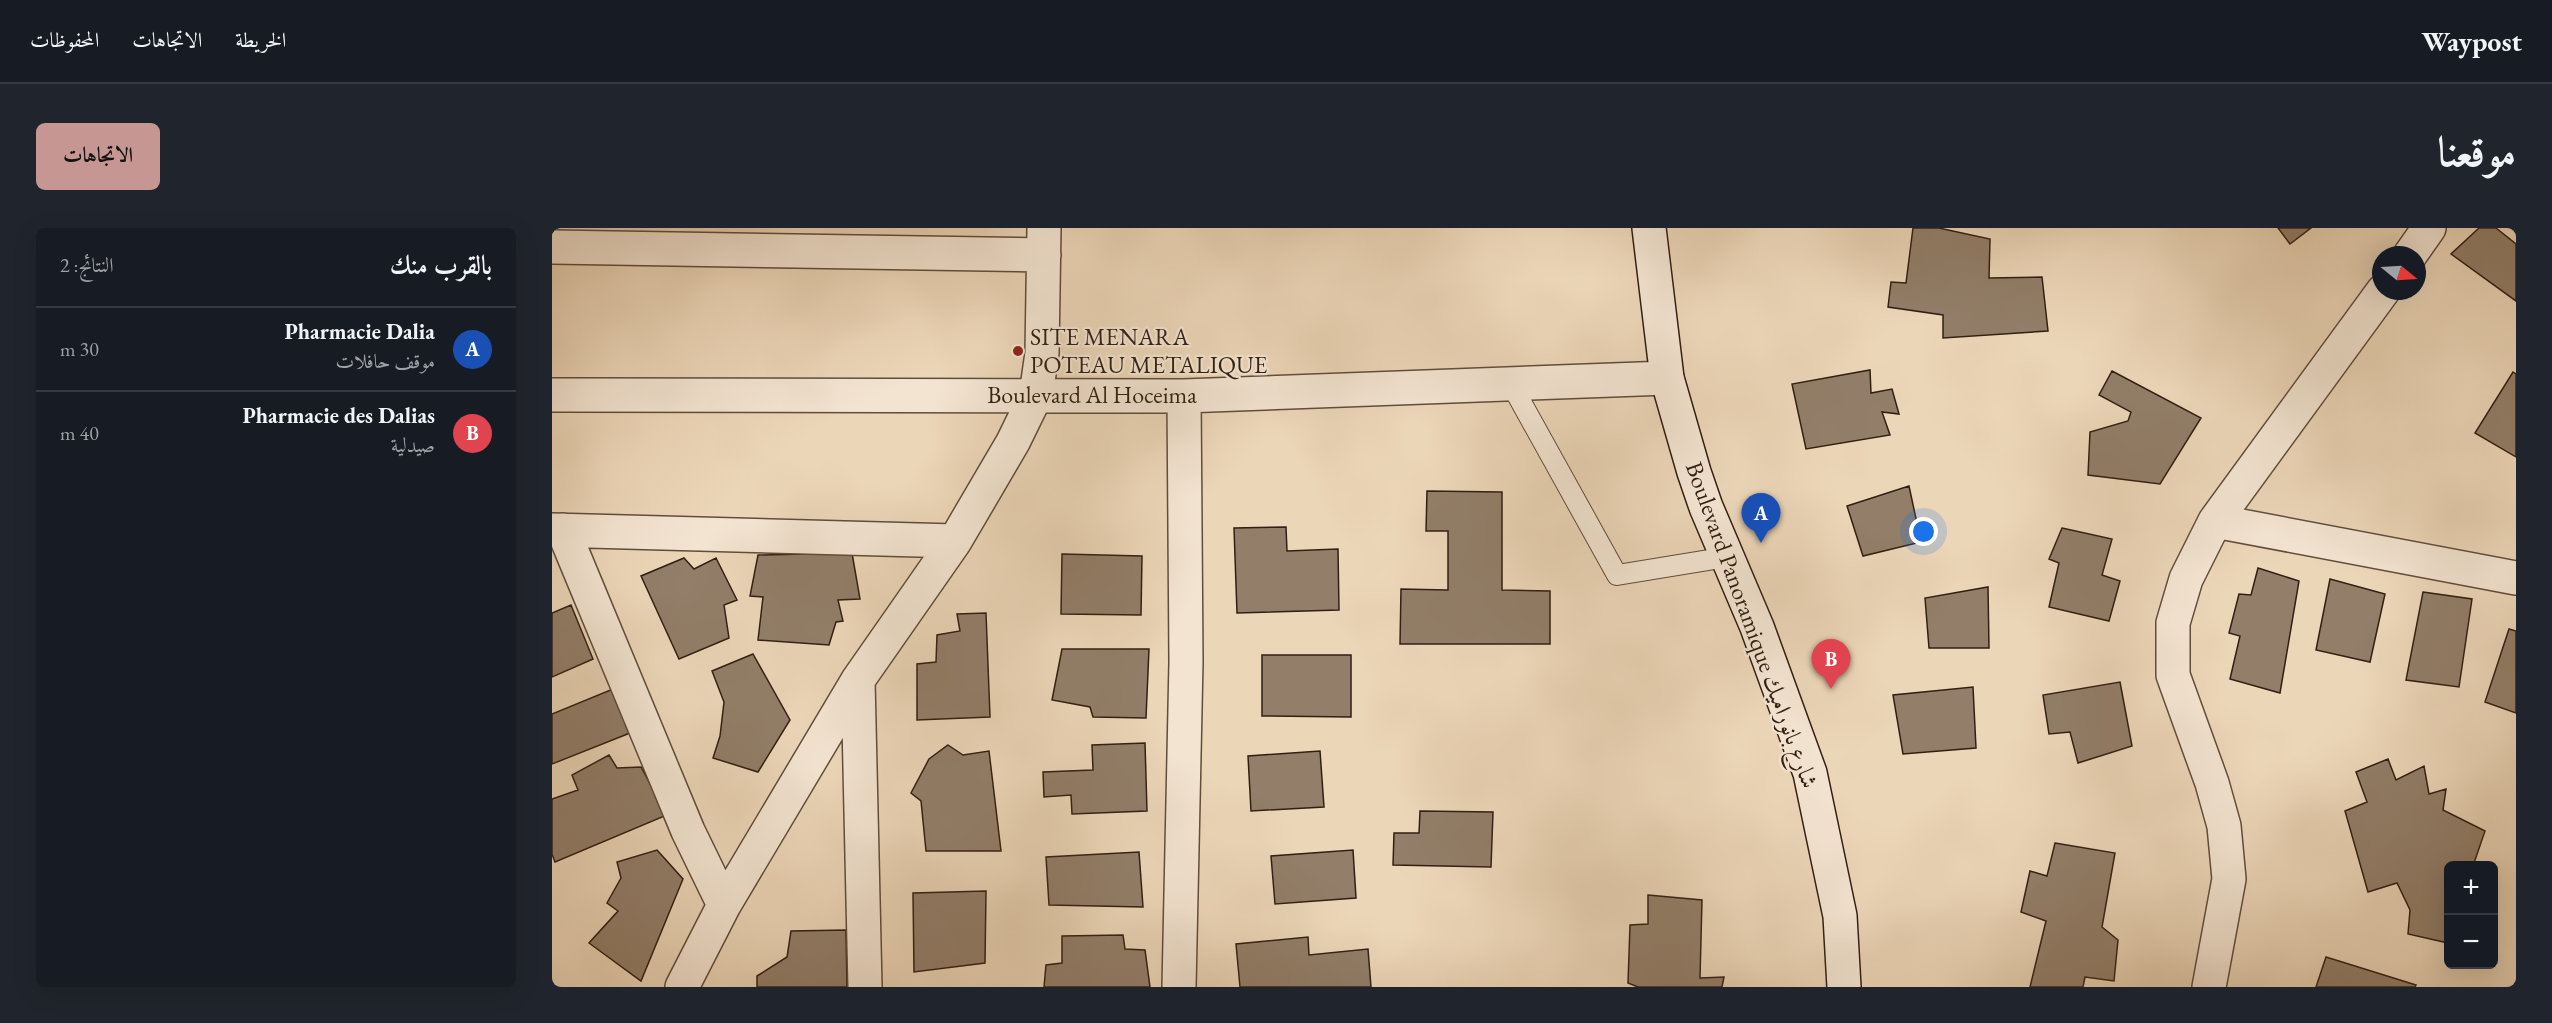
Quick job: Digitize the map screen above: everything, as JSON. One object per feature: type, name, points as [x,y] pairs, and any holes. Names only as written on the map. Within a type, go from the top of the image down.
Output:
[{"type":"street","name":"Boulevard Panoramique شارع بانوراميك","points":[[1649,228],[1667,378],[1697,481],[1757,627],[1810,773],[1840,916],[1844,987]]},
{"type":"street","points":[[2416,246],[2429,228]]},
{"type":"street","points":[[552,247],[1044,241],[1042,353],[1036,395],[1013,442],[955,540],[858,680],[724,905],[682,987]]},
{"type":"street","points":[[2209,987],[2229,879],[2224,826],[2212,783],[2173,675],[2172,623],[2186,579],[2215,521],[2376,300]]},
{"type":"street","name":"Boulevard Al Hoceima","points":[[552,395],[1184,396],[1667,378]]},
{"type":"street","points":[[1179,987],[1186,662],[1184,396]]},
{"type":"street","points":[[2215,521],[2516,578]]},
{"type":"street","points":[[724,905],[688,831],[558,530],[955,540]]},
{"type":"street","points":[[858,680],[865,987]]},
{"type":"lane","points":[[1511,384],[1617,575],[1727,557]]},
{"type":"building","points":[[1913,228],[1939,228],[1990,239],[1989,278],[2042,277],[2048,331],[1943,338],[1943,315],[1888,307],[1891,282],[1906,283]]},
{"type":"building","points":[[2278,228],[2311,228],[2290,244]]},
{"type":"building","points":[[2479,228],[2496,228],[2516,244],[2516,301],[2451,254]]},
{"type":"building","points":[[1870,370],[1871,393],[1892,389],[1899,414],[1882,412],[1890,435],[1806,449],[1792,384]]},
{"type":"building","points":[[2112,371],[2201,418],[2160,484],[2088,475],[2090,432],[2128,421],[2131,412],[2099,395]]},
{"type":"building","points":[[2513,372],[2516,374],[2516,457],[2475,433]]},
{"type":"building","points":[[1909,486],[1921,542],[1863,556],[1847,506]]},
{"type":"building","points":[[1427,491],[1502,492],[1502,590],[1550,591],[1550,644],[1400,644],[1401,589],[1448,590],[1448,531],[1426,531]]},
{"type":"building","points":[[1286,527],[1287,551],[1338,549],[1339,610],[1237,613],[1234,528]]},
{"type":"building","points":[[2062,528],[2112,539],[2102,575],[2120,581],[2109,621],[2049,607],[2059,563],[2049,559]]},
{"type":"building","points":[[852,553],[860,599],[838,600],[843,621],[836,622],[829,645],[758,640],[763,597],[750,596],[758,555]]},
{"type":"building","points":[[1062,554],[1142,556],[1141,615],[1061,614]]},
{"type":"building","points":[[684,558],[694,569],[716,558],[737,600],[724,605],[729,638],[679,659],[641,576]]},
{"type":"building","points":[[2258,568],[2299,581],[2280,693],[2230,679],[2240,636],[2229,633],[2239,594],[2251,595]]},
{"type":"building","points":[[2330,579],[2385,594],[2370,662],[2316,650]]},
{"type":"building","points":[[1988,587],[1989,648],[1929,648],[1925,598]]},
{"type":"building","points":[[2423,592],[2472,599],[2459,687],[2406,680]]},
{"type":"building","points":[[571,605],[593,659],[552,677],[552,613]]},
{"type":"building","points":[[986,613],[990,717],[917,720],[917,664],[936,662],[937,635],[960,631],[957,614]]},
{"type":"building","points":[[2509,629],[2516,631],[2516,713],[2485,702]]},
{"type":"building","points":[[1062,649],[1149,649],[1146,718],[1093,717],[1090,707],[1052,700]]},
{"type":"building","points":[[753,654],[790,720],[758,772],[713,758],[720,736],[724,702],[712,671]]},
{"type":"building","points":[[1262,655],[1351,655],[1351,717],[1262,716]]},
{"type":"building","points":[[2120,682],[2132,746],[2078,763],[2070,732],[2049,734],[2043,695]]},
{"type":"building","points":[[1973,687],[1976,748],[1903,754],[1893,695]]},
{"type":"building","points":[[613,689],[630,733],[552,764],[552,714]]},
{"type":"building","points":[[1145,743],[1147,811],[1072,814],[1071,795],[1044,797],[1043,772],[1093,770],[1092,745]]},
{"type":"building","points":[[948,745],[963,755],[989,751],[1001,851],[926,851],[921,801],[911,793],[929,759]]},
{"type":"building","points":[[1320,751],[1324,807],[1251,811],[1248,756]]},
{"type":"building","points":[[609,755],[617,768],[641,767],[667,815],[555,862],[552,854],[552,799],[578,790],[572,775]]},
{"type":"building","points":[[2388,759],[2396,780],[2424,766],[2429,794],[2446,789],[2443,810],[2485,831],[2475,861],[2444,861],[2444,942],[2408,934],[2410,910],[2397,883],[2368,892],[2345,811],[2367,802],[2356,772]]},
{"type":"building","points":[[1420,811],[1493,812],[1491,867],[1393,865],[1394,833],[1419,833]]},
{"type":"building","points":[[2055,843],[2115,853],[2102,927],[2118,940],[2114,981],[2085,977],[2083,987],[2030,987],[2046,921],[2021,912],[2030,871],[2047,876]]},
{"type":"building","points":[[657,850],[683,879],[641,981],[589,943],[618,911],[607,903],[621,878],[617,862]]},
{"type":"building","points":[[1353,850],[1356,898],[1275,904],[1271,856]]},
{"type":"building","points":[[1139,852],[1143,907],[1049,905],[1046,857]]},
{"type":"building","points":[[986,891],[985,963],[914,972],[913,893]]},
{"type":"building","points":[[1648,895],[1702,900],[1700,978],[1724,977],[1722,987],[1638,987],[1628,983],[1630,925],[1648,924]]},
{"type":"building","points":[[846,930],[847,987],[757,987],[757,976],[787,957],[791,931]]},
{"type":"building","points":[[1123,935],[1125,949],[1145,950],[1150,987],[1044,987],[1046,965],[1062,963],[1062,936]]},
{"type":"building","points":[[1308,937],[1309,955],[1368,949],[1371,987],[1240,987],[1236,944]]},
{"type":"building","points":[[2326,957],[2416,985],[2415,987],[2316,987]]},
{"type":"place","name":"SITE MENARA POTEAU METALIQUE","points":[[1018,351]]},
{"type":"place","name":"Pharmacie Dalia","points":[[1761,543]]},
{"type":"place","name":"Pharmacie des Dalias","points":[[1831,689]]}]
